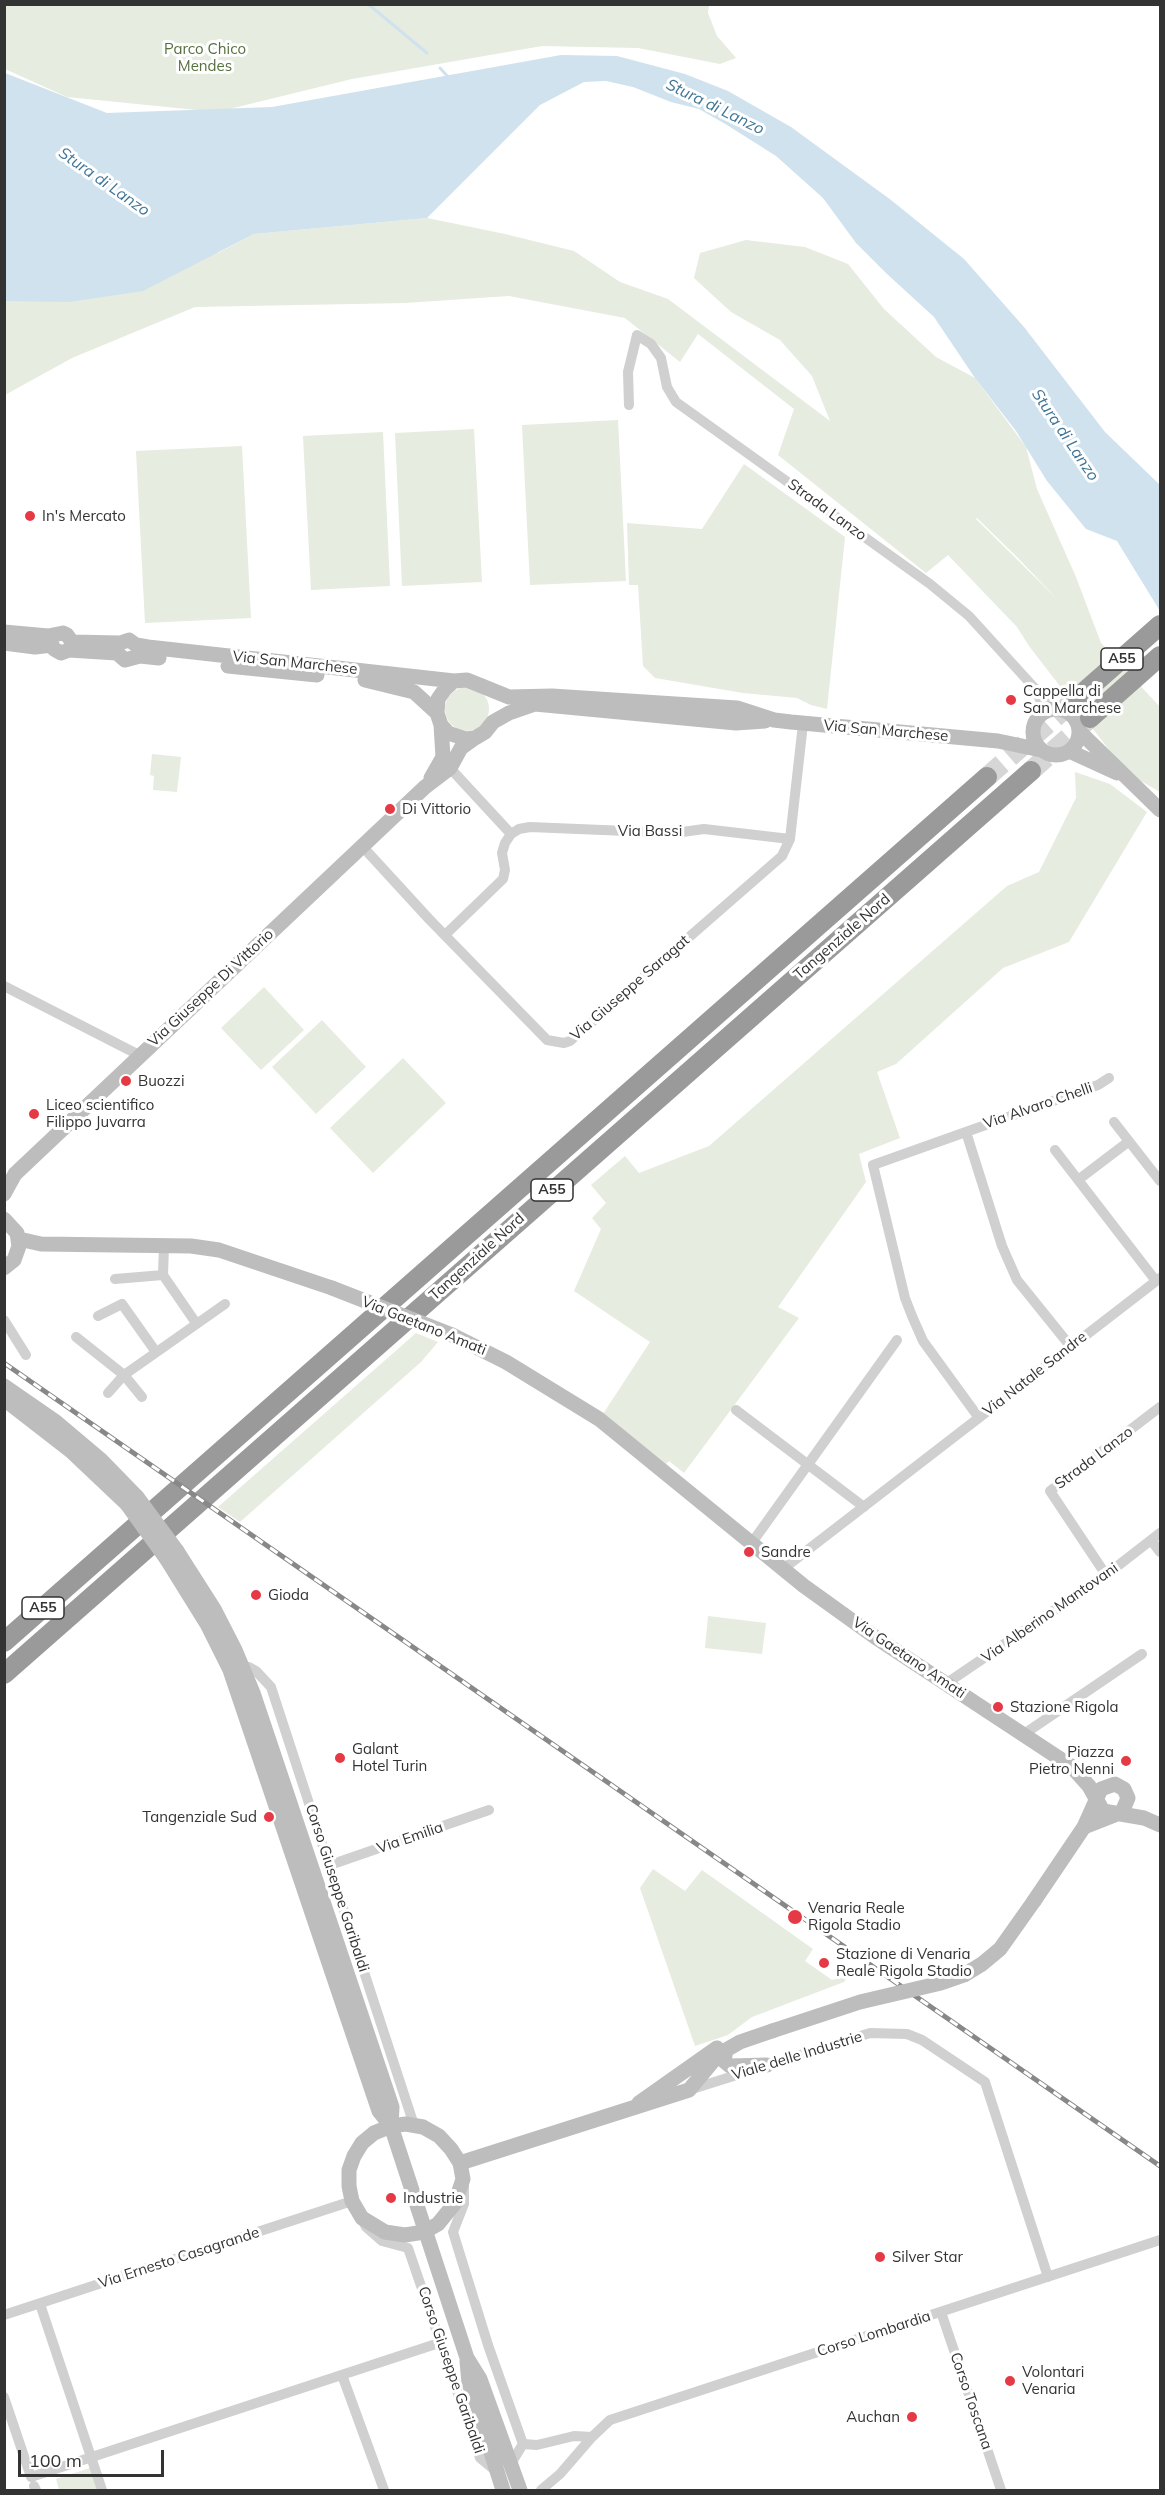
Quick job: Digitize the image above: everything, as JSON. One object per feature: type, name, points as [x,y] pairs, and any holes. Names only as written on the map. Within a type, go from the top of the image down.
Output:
[{"type":"highway","name":"A55","points":[[1073,701],[1161,625]]},
{"type":"highway","name":"A55","points":[[1089,720],[1161,656]]},
{"type":"highway","name":"Tangenziale Nord","points":[[4,1674],[1031,771]]},
{"type":"highway","name":"Tangenziale Nord","points":[[4,1642],[987,777]]},
{"type":"street","name":"Strada Lanzo","points":[[629,405],[628,372],[637,335],[651,344],[661,358],[667,387],[676,402],[930,584],[969,616],[1040,694],[1073,701]]},
{"type":"street","points":[[4,632],[53,640]]},
{"type":"street","points":[[4,643],[36,647],[63,633],[67,635],[70,646],[119,648],[125,660],[135,651]]},
{"type":"street","name":"Via San Marchese","points":[[135,651],[454,681],[467,680],[480,683],[488,689],[509,697],[552,696],[737,708],[774,720],[803,724],[998,741],[1055,755],[1069,751]]},
{"type":"street","name":"Via San Marchese","points":[[135,651],[381,683],[414,692],[439,719],[448,733],[456,737],[475,738],[485,732],[493,722],[522,707],[535,704],[736,723],[774,720]]},
{"type":"street","points":[[439,719],[438,699],[454,681]]},
{"type":"street","name":"Strada Lanzo","points":[[1030,681],[1040,699],[1039,718]]},
{"type":"street","points":[[488,689],[495,708],[493,722]]},
{"type":"street","name":"Via San Marchese","points":[[998,741],[1024,730],[1054,709],[1073,701]]},
{"type":"street","points":[[1073,701],[1073,717],[1089,720],[1128,778],[1161,810]]},
{"type":"street","points":[[1039,718],[1033,737],[1041,750]]},
{"type":"street","name":"Via Giuseppe Di Vittorio","points":[[425,787],[443,757],[439,719]]},
{"type":"street","points":[[1089,720],[1069,751],[1128,778]]},
{"type":"street","name":"Via Giuseppe Saragat","points":[[362,846],[547,1040],[564,1043],[570,1041],[782,856],[790,839],[803,724]]},
{"type":"street","name":"Via Giuseppe Di Vittorio","points":[[4,1194],[15,1174],[425,787],[450,768],[461,747],[475,738]]},
{"type":"street","points":[[445,935],[503,879],[505,870],[502,853],[511,834],[450,768]]},
{"type":"street","name":"Via Bassi","points":[[511,834],[530,827],[675,833],[704,829],[790,839]]},
{"type":"street","points":[[4,986],[139,1055]]},
{"type":"street","name":"Via Alvaro Chelli","points":[[979,1418],[923,1341],[912,1316],[905,1298],[873,1165],[1098,1085],[1109,1078]]},
{"type":"street","points":[[1114,1122],[1161,1181]]},
{"type":"street","points":[[966,1132],[1002,1246],[1017,1280],[1071,1347]]},
{"type":"street","points":[[1078,1180],[1128,1142]]},
{"type":"street","name":"Via Natale Sandre","points":[[783,1569],[1158,1279],[1054,1150]]},
{"type":"street","points":[[4,1268],[14,1260],[18,1246],[14,1227],[5,1217]]},
{"type":"street","name":"Via Gaetano Amati","points":[[18,1246],[41,1244],[164,1246],[219,1250],[332,1288],[452,1335],[506,1362],[594,1415],[751,1544],[875,1637],[1071,1766],[1110,1784]]},
{"type":"street","points":[[164,1246],[163,1275],[196,1323]]},
{"type":"street","points":[[115,1279],[163,1275]]},
{"type":"street","points":[[98,1316],[122,1304],[156,1352]]},
{"type":"street","points":[[108,1393],[124,1375],[225,1304]]},
{"type":"street","points":[[4,1320],[26,1355]]},
{"type":"street","points":[[76,1337],[124,1375],[141,1397]]},
{"type":"street","points":[[751,1544],[897,1340]]},
{"type":"street","name":"Corso Giuseppe Garibaldi","points":[[4,1386],[56,1422],[101,1460],[172,1555],[207,1624],[236,1668],[379,2110],[391,2126],[467,2358],[469,2383],[504,2469],[520,2490]]},
{"type":"street","name":"Corso Giuseppe Garibaldi","points":[[4,1399],[71,1450],[132,1501]]},
{"type":"street","name":"Strada Lanzo","points":[[1106,1575],[1050,1491],[1161,1407]]},
{"type":"street","points":[[736,1410],[864,1507]]},
{"type":"street","name":"Via Alberino Mantovani","points":[[947,1683],[1106,1575],[1161,1533]]},
{"type":"street","points":[[1151,1540],[1161,1552]]},
{"type":"street","points":[[1024,1734],[1142,1654]]},
{"type":"street","name":"Corso Giuseppe Garibaldi","points":[[236,1668],[249,1667],[258,1673],[271,1688],[414,2124],[391,2126],[374,2133],[362,2143],[349,2170],[352,2201],[366,2227],[382,2241],[408,2248],[480,2458],[504,2469]]},
{"type":"street","name":"Via Gaetano Amati","points":[[1071,1766],[1086,1781],[1097,1798]]},
{"type":"street","points":[[1084,1827],[1101,1789],[1110,1784],[1124,1789],[1128,1800],[1144,1818]]},
{"type":"street","points":[[1097,1798],[1103,1811],[1144,1818],[1161,1825]]},
{"type":"street","points":[[1084,1827],[1116,1814],[1125,1808],[1128,1800]]},
{"type":"street","name":"Via Emilia","points":[[330,1865],[489,1810]]},
{"type":"street","name":"Viale delle Industrie","points":[[689,2090],[715,2058],[740,2042],[860,2002],[941,1983],[964,1975],[982,1964],[1000,1949],[1084,1827]]},
{"type":"street","name":"Viale delle Industrie","points":[[459,2163],[870,2033],[907,2034],[922,2040],[985,2082],[1048,2277]]},
{"type":"street","name":"Viale delle Industrie","points":[[628,2111],[714,2049],[728,2043],[740,2042]]},
{"type":"street","points":[[726,2050],[724,2061],[730,2066],[767,2064]]},
{"type":"street","points":[[414,2124],[439,2136],[451,2149],[459,2163],[464,2179],[464,2204],[453,2232],[523,2444]]},
{"type":"street","points":[[362,2218],[385,2232],[405,2235],[424,2232],[438,2224],[450,2212],[464,2179]]},
{"type":"street","name":"Via Ernesto Casagrande","points":[[4,2315],[352,2201]]},
{"type":"street","name":"Corso Lombardia","points":[[541,2490],[560,2474],[592,2437],[610,2421],[1161,2240]]},
{"type":"street","points":[[40,2304],[102,2490]]},
{"type":"street","name":"Corso Toscana","points":[[941,2312],[1001,2490]]},
{"type":"street","points":[[4,2397],[34,2484],[91,2458],[442,2342]]},
{"type":"street","points":[[342,2375],[384,2490]]},
{"type":"street","points":[[523,2444],[537,2445],[574,2436],[592,2437]]},
{"type":"street","points":[[504,2469],[523,2444]]},
{"type":"street","name":"Corso Giuseppe Garibaldi","points":[[503,2490],[504,2469]]},
{"type":"street","name":"Corso Lombardia","points":[[552,2490],[560,2474]]},
{"type":"green space","name":"Parco Chico Mendes","points":[[5,4],[709,5],[708,13],[717,36],[736,58],[720,64],[638,48],[542,46],[352,79],[217,112],[67,97],[5,69]]},
{"type":"green space","points":[[4,199],[218,253],[254,234],[427,218],[574,251],[620,282],[668,299],[830,421],[812,376],[780,340],[731,312],[694,278],[700,253],[746,240],[805,247],[848,264],[884,309],[936,357],[975,378],[1026,447],[1037,489],[1076,577],[1101,643],[1160,707],[1160,792],[1127,773],[1029,646],[1017,627],[948,555],[926,573],[778,455],[794,409],[698,334],[680,362],[625,318],[509,296],[405,303],[195,307],[72,358],[5,395]],"holes":[[[976,519],[1017,557],[1058,600]]]},
{"type":"green space","points":[[618,420],[626,581],[530,585],[522,425]]},
{"type":"green space","points":[[474,429],[482,582],[402,586],[395,433]]},
{"type":"green space","points":[[383,432],[390,586],[311,590],[303,436]]},
{"type":"green space","points":[[242,446],[251,618],[145,623],[136,451]]},
{"type":"green space","points":[[744,464],[845,537],[827,709],[797,698],[743,693],[655,678],[643,666],[638,585],[629,585],[627,523],[702,529]]},
{"type":"green space","points":[[467,687],[483,693],[489,709],[483,725],[467,731],[451,725],[445,709],[451,693]]},
{"type":"green space","points":[[152,754],[181,757],[177,792],[153,790],[154,776],[150,775]]},
{"type":"green space","points":[[1075,772],[1110,784],[1147,812],[1069,942],[1003,968],[896,1064],[877,1072],[900,1138],[859,1154],[866,1182],[778,1307],[799,1318],[684,1473],[669,1461],[666,1464],[603,1414],[650,1342],[574,1291],[601,1229],[592,1218],[606,1203],[591,1185],[625,1156],[639,1173],[709,1146],[1007,886],[1039,872],[1076,798]]},
{"type":"green space","points":[[264,987],[304,1030],[261,1070],[221,1028]]},
{"type":"green space","points":[[322,1020],[366,1067],[316,1114],[272,1067]]},
{"type":"green space","points":[[403,1058],[446,1103],[373,1173],[330,1128]]},
{"type":"green space","points":[[416,1333],[438,1342],[421,1362],[240,1522],[218,1507]]},
{"type":"green space","points":[[708,1616],[766,1623],[762,1654],[705,1648]]},
{"type":"green space","points":[[653,1869],[685,1891],[702,1870],[813,1949],[805,1961],[832,1980],[848,1976],[844,1982],[752,2017],[728,2035],[695,2046],[640,1888]]},
{"type":"green space","points":[[90,2468],[97,2490],[59,2490],[56,2479]]},
{"type":"water","name":"Stura di Lanzo","points":[[561,55],[617,56],[685,74],[728,91],[791,127],[891,200],[964,259],[1024,327],[1105,432],[1160,485],[1160,611],[1117,541],[1086,529],[1047,481],[1016,431],[975,378],[934,317],[856,243],[823,198],[776,156],[727,125],[699,109],[671,102],[633,87],[606,81],[584,82],[540,105],[427,218],[254,234],[143,291],[69,302],[5,301],[5,73],[107,113],[272,107]]},
{"type":"waterway","points":[[368,4],[427,53]]},
{"type":"waterway","points":[[440,68],[449,78]]},
{"type":"tunnel","points":[[987,777],[1075,700]]},
{"type":"tunnel","points":[[1031,771],[1090,718]]},
{"type":"railway","points":[[4,1363],[1160,2166]]},
{"type":"place","name":"In's Mercato","points":[[30,516]]},
{"type":"place","name":"Cappella di San Marchese","points":[[1011,700]]},
{"type":"place","name":"Di Vittorio","points":[[390,809]]},
{"type":"place","name":"Buozzi","points":[[126,1081]]},
{"type":"place","name":"Liceo scientifico Filippo Juvarra","points":[[34,1114]]},
{"type":"place","name":"Sandre","points":[[749,1552]]},
{"type":"place","name":"Gioda","points":[[256,1595]]},
{"type":"place","name":"Stazione Rigola","points":[[998,1707]]},
{"type":"place","name":"Galant Hotel Turin","points":[[340,1758]]},
{"type":"place","name":"Piazza Pietro Nenni","points":[[1126,1761]]},
{"type":"place","name":"Tangenziale Sud","points":[[269,1817]]},
{"type":"place","name":"Venaria Reale Rigola Stadio","points":[[795,1917]]},
{"type":"place","name":"Stazione di Venaria Reale Rigola Stadio","points":[[824,1963]]},
{"type":"place","name":"Industrie","points":[[391,2198]]},
{"type":"place","name":"Silver Star","points":[[880,2257]]},
{"type":"place","name":"Volontari Venaria","points":[[1010,2381]]},
{"type":"place","name":"Auchan","points":[[912,2417]]}]
